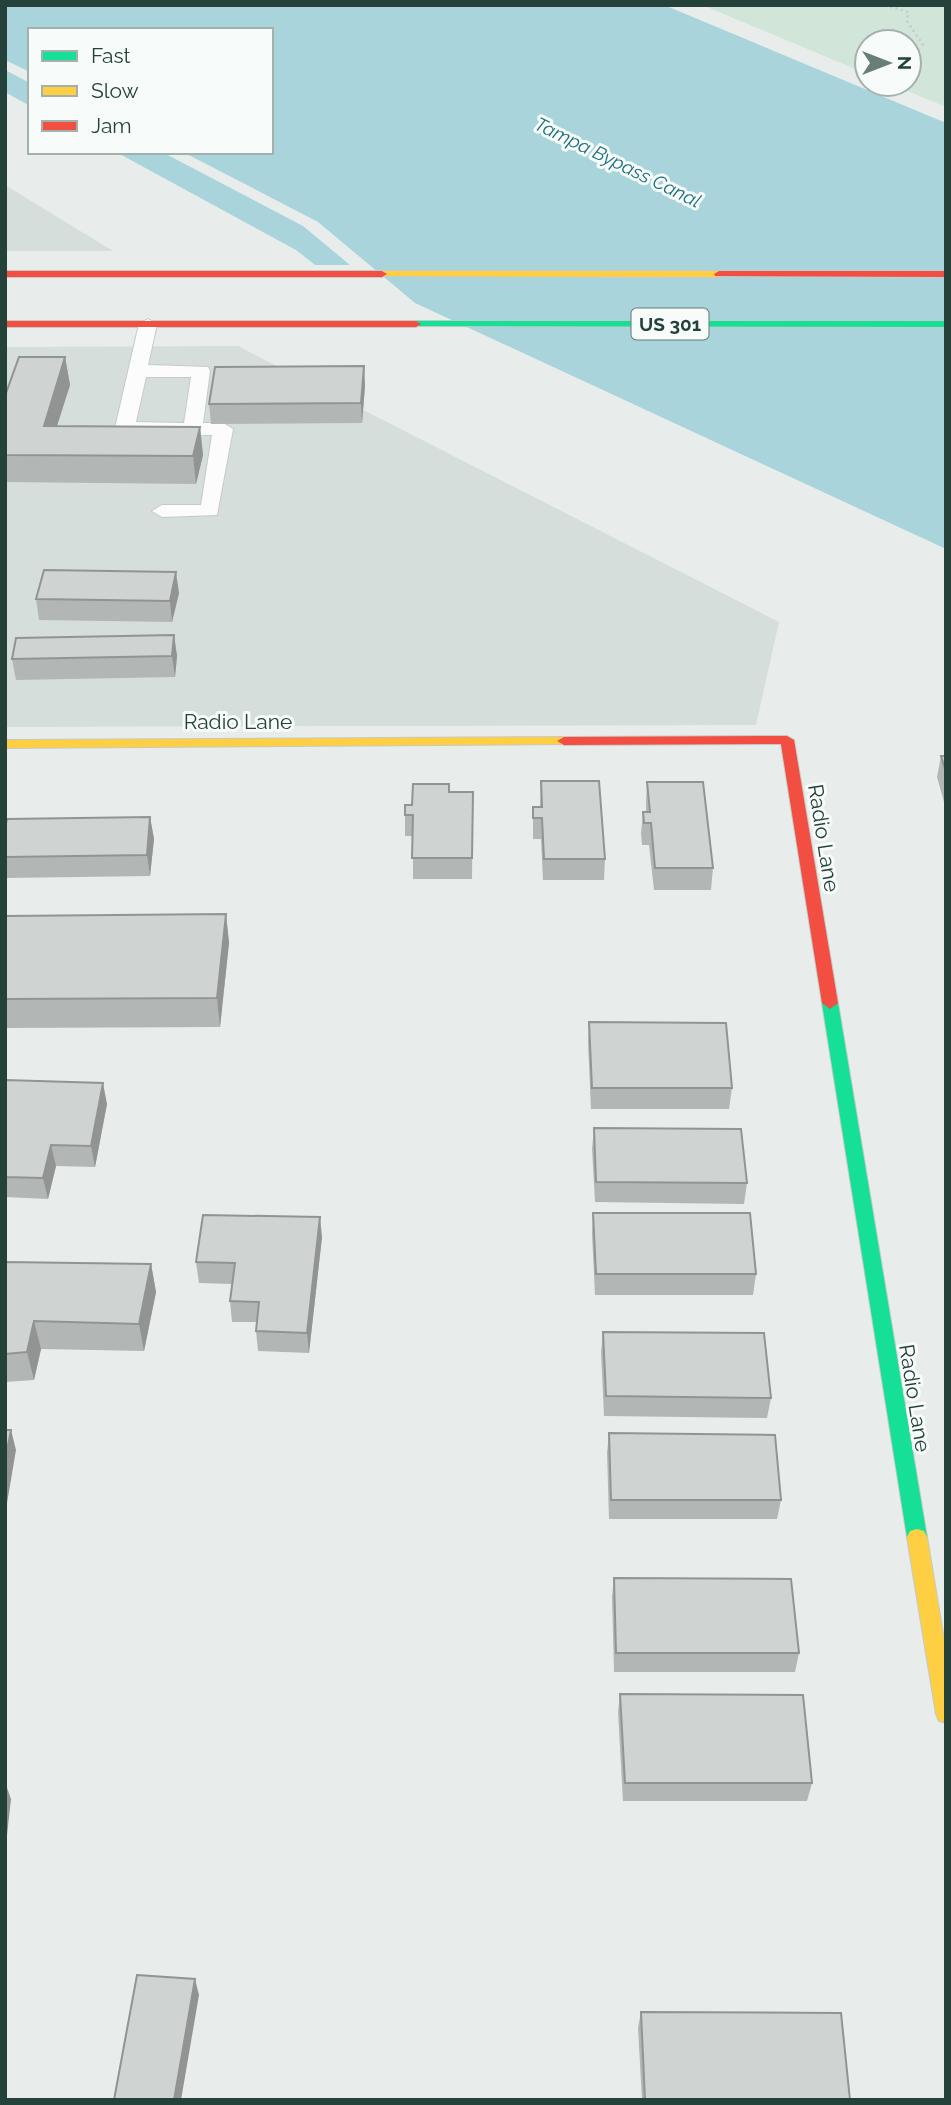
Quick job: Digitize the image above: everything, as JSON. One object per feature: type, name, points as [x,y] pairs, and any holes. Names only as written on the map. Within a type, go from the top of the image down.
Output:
[{"type":"main road","points":[[5,274],[946,274]]},
{"type":"main road","name":"US 301","points":[[5,324],[946,324]]},
{"type":"main road","name":"Radio Lane","points":[[5,744],[787,740],[946,1714]]},
{"type":"lane","points":[[148,324],[125,428],[223,429],[211,511],[162,511]]},
{"type":"lane","points":[[138,371],[201,371],[193,429]]},
{"type":"path","points":[[885,5],[908,12],[907,21],[925,48]]},
{"type":"shaded area","points":[[5,185],[113,251],[5,251]]},
{"type":"shaded area","points":[[238,346],[779,622],[756,725],[5,727],[5,347]]},
{"type":"green space","points":[[702,5],[946,5],[946,107],[923,97],[923,28],[853,28],[853,68]]},
{"type":"water","name":"Tampa Bypass Canal","points":[[5,5],[664,5],[853,84],[853,98],[886,98],[946,123],[946,549],[415,303],[318,222],[187,154],[273,154],[273,28],[28,28],[28,71],[5,60]]},
{"type":"water","points":[[5,70],[28,82],[28,105],[5,92]]},
{"type":"water","points":[[120,154],[166,154],[303,226],[350,265],[315,265],[296,250]]},
{"type":"building","points":[[19,357],[65,357],[44,426],[200,427],[193,456],[5,455],[5,396]]},
{"type":"building","points":[[364,366],[361,403],[209,404],[215,367]]},
{"type":"building","points":[[44,570],[176,572],[170,601],[36,599]]},
{"type":"building","points":[[174,635],[172,656],[12,659],[16,638]]},
{"type":"building","points":[[941,756],[946,756],[946,772]]},
{"type":"building","points":[[541,781],[599,781],[605,859],[544,859],[542,818],[533,818],[533,807],[542,807]]},
{"type":"building","points":[[647,782],[703,782],[713,868],[655,868],[651,823],[644,823],[643,812],[650,812]]},
{"type":"building","points":[[413,784],[449,784],[449,792],[473,792],[472,858],[412,858],[413,815],[405,815],[405,805],[412,805]]},
{"type":"building","points":[[150,817],[147,855],[5,857],[7,819]]},
{"type":"building","points":[[226,914],[217,998],[5,999],[5,916]]},
{"type":"building","points":[[589,1022],[726,1023],[732,1088],[592,1088]]},
{"type":"building","points":[[5,1080],[103,1083],[91,1146],[51,1145],[43,1178],[5,1177]]},
{"type":"building","points":[[594,1128],[741,1129],[747,1183],[596,1182]]},
{"type":"building","points":[[593,1213],[750,1213],[756,1274],[596,1274]]},
{"type":"building","points":[[203,1215],[320,1217],[307,1333],[256,1331],[259,1302],[230,1301],[235,1263],[196,1262]]},
{"type":"building","points":[[5,1262],[151,1264],[139,1324],[34,1321],[27,1352],[5,1354]]},
{"type":"building","points":[[603,1332],[764,1333],[771,1398],[606,1396]]},
{"type":"building","points":[[5,1430],[11,1430],[5,1461]]},
{"type":"building","points":[[609,1433],[775,1435],[781,1500],[611,1500]]},
{"type":"building","points":[[614,1578],[791,1579],[799,1653],[616,1653]]},
{"type":"building","points":[[620,1694],[803,1695],[812,1783],[625,1783]]},
{"type":"building","points":[[137,1975],[195,1979],[174,2100],[114,2100]]},
{"type":"building","points":[[641,2012],[841,2013],[850,2100],[645,2100]]},
{"type":"traffic: fast","points":[[416,324],[946,324]]},
{"type":"traffic: fast","points":[[830,1003],[917,1537]]},
{"type":"traffic: slow","points":[[382,274],[719,274]]},
{"type":"traffic: slow","points":[[5,744],[564,741]]},
{"type":"traffic: slow","points":[[917,1537],[946,1714]]},
{"type":"traffic: jam","points":[[5,274],[382,274]]},
{"type":"traffic: jam","points":[[719,274],[946,274]]},
{"type":"traffic: jam","points":[[5,324],[416,324]]},
{"type":"traffic: jam","points":[[564,741],[787,740],[830,1003]]}]
